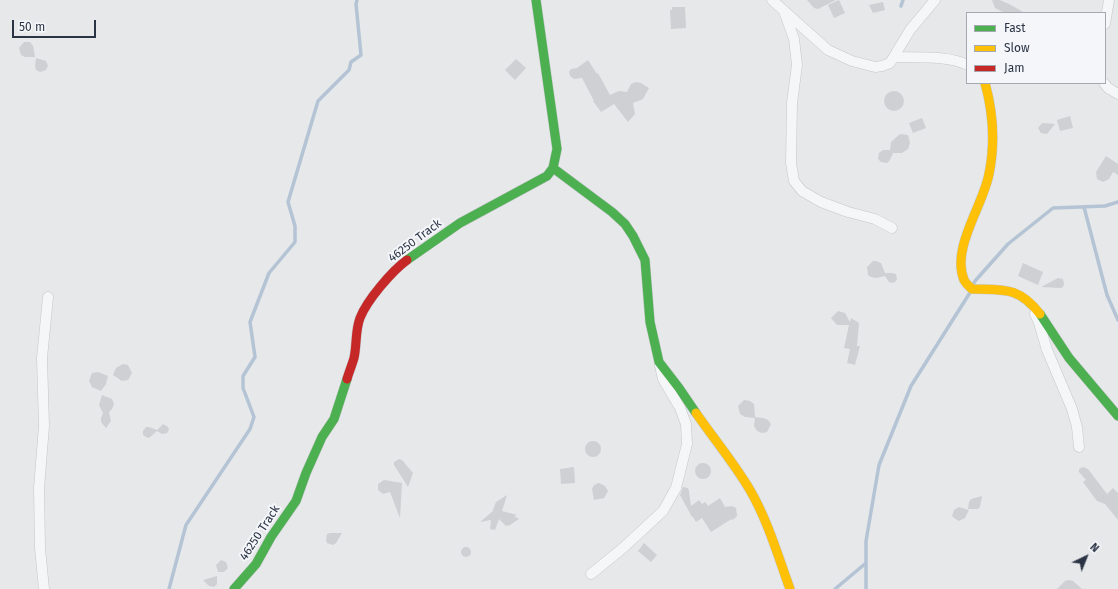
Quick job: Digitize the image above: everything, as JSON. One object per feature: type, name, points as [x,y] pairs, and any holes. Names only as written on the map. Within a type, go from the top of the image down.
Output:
[{"type":"street","points":[[536,0],[555,128],[557,149],[553,168],[612,212],[625,224],[646,260],[650,322],[663,379],[680,408],[686,424],[687,444],[676,488],[663,512],[591,574]]},
{"type":"street","points":[[772,0],[828,50],[852,61],[868,66],[882,66],[890,63],[910,30],[935,0]]},
{"type":"street","points":[[1106,18],[1109,0]]},
{"type":"street","points":[[784,10],[794,39],[797,66],[792,103],[791,163],[794,181],[802,191],[821,202],[848,212],[875,219],[892,228]]},
{"type":"street","points":[[894,57],[948,60],[966,65]]},
{"type":"street","points":[[985,84],[990,106],[991,163],[987,183],[968,229],[962,252],[961,270],[964,280],[972,289],[1000,289],[1011,291],[1022,296],[1029,302],[1046,321],[1054,337],[1065,353],[1118,416]]},
{"type":"street","points":[[1105,84],[1108,88],[1118,94]]},
{"type":"street","name":"46250 Track","points":[[234,589],[256,564],[271,537],[296,501],[306,473],[314,458],[322,437],[334,419],[354,358],[360,318],[369,302],[394,271],[405,261],[460,223],[547,176],[553,168]]},
{"type":"street","points":[[44,589],[40,548],[39,488],[44,426],[42,358],[48,296]]},
{"type":"street","points":[[1029,302],[1040,323],[1047,350],[1072,409],[1077,427],[1079,447]]},
{"type":"street","points":[[659,362],[679,388],[697,416],[728,456],[751,491],[770,532],[790,589]]},
{"type":"building","points":[[807,0],[836,0],[818,9],[814,8]]},
{"type":"building","points":[[839,0],[845,13],[834,18],[828,5]]},
{"type":"building","points":[[992,0],[1000,0],[1023,12],[1003,12],[995,8]]},
{"type":"building","points":[[883,2],[885,10],[873,13],[869,5]]},
{"type":"building","points":[[672,7],[685,7],[686,28],[671,29],[670,10],[672,10]]},
{"type":"building","points":[[24,42],[30,42],[33,46],[35,57],[25,57],[21,55],[19,48]]},
{"type":"building","points":[[36,58],[46,61],[48,66],[46,70],[40,72],[36,70]]},
{"type":"building","points":[[516,59],[526,68],[515,80],[505,70]]},
{"type":"building","points":[[588,60],[597,74],[598,73],[610,95],[619,91],[627,92],[631,84],[636,82],[649,88],[643,99],[633,103],[635,114],[628,122],[614,104],[601,112],[593,101],[582,78],[574,79],[570,76],[569,72],[571,69],[577,68]]},
{"type":"building","points":[[894,91],[901,94],[904,101],[901,108],[894,111],[887,108],[884,101],[887,94]]},
{"type":"building","points":[[1070,116],[1073,128],[1060,131],[1057,120]]},
{"type":"building","points":[[922,118],[926,128],[913,133],[909,123]]},
{"type":"building","points":[[1042,123],[1055,124],[1047,134],[1041,133],[1038,128]]},
{"type":"building","points":[[900,134],[908,135],[910,143],[908,149],[902,153],[893,153],[887,163],[881,162],[878,159],[879,153],[883,150],[890,150],[891,142]]},
{"type":"building","points":[[1106,156],[1118,164],[1118,175],[1113,172],[1109,179],[1103,182],[1097,179],[1096,172]]},
{"type":"building","points":[[873,261],[881,263],[885,273],[896,274],[897,279],[895,282],[889,282],[885,276],[876,278],[868,275],[867,267]]},
{"type":"building","points":[[1023,263],[1043,272],[1038,285],[1018,276]]},
{"type":"building","points":[[1058,278],[1063,279],[1063,287],[1041,287]]},
{"type":"building","points":[[838,311],[845,313],[850,322],[851,318],[859,323],[857,346],[860,346],[855,365],[847,363],[850,349],[844,348],[849,325],[837,325],[831,318]]},
{"type":"building","points":[[123,364],[128,365],[132,373],[128,380],[122,381],[113,375],[116,368]]},
{"type":"building","points":[[98,372],[108,376],[106,384],[101,391],[92,387],[89,381],[92,373]]},
{"type":"building","points":[[102,395],[112,399],[114,404],[109,412],[111,421],[106,428],[101,422],[103,413],[99,405]]},
{"type":"building","points":[[744,400],[750,401],[754,404],[755,417],[768,420],[771,424],[767,432],[762,433],[757,431],[754,426],[755,418],[745,417],[740,414],[738,406]]},
{"type":"building","points":[[163,424],[168,427],[169,430],[167,433],[162,434],[157,431],[149,438],[143,435],[143,431],[146,427],[157,430]]},
{"type":"building","points":[[593,441],[600,446],[601,449],[596,456],[593,457],[586,452],[585,449],[590,442]]},
{"type":"building","points":[[399,459],[402,460],[413,473],[408,487],[394,465],[394,462]]},
{"type":"building","points":[[700,463],[706,463],[711,468],[709,477],[706,479],[700,479],[695,474],[695,468]]},
{"type":"building","points":[[574,467],[575,483],[561,484],[560,469]]},
{"type":"building","points":[[1083,467],[1088,469],[1107,494],[1113,488],[1118,493],[1118,520],[1105,504],[1097,501],[1083,482],[1086,480],[1079,472],[1079,469]]},
{"type":"building","points":[[384,480],[402,483],[400,518],[390,492],[383,494],[378,490],[378,484]]},
{"type":"building","points":[[599,483],[605,486],[608,491],[604,498],[594,500],[592,489],[594,485]]},
{"type":"building","points":[[683,487],[688,488],[691,506],[699,500],[702,504],[705,502],[708,506],[720,498],[725,507],[732,506],[736,508],[737,516],[711,532],[702,518],[696,522],[692,517],[680,495]]},
{"type":"building","points":[[507,495],[502,511],[517,515],[514,516],[519,519],[506,526],[499,519],[495,530],[490,529],[491,520],[480,522],[493,511],[492,509],[493,510],[496,502]]},
{"type":"building","points":[[982,496],[980,507],[978,509],[968,509],[971,499]]},
{"type":"building","points":[[959,507],[969,510],[965,518],[959,521],[952,516],[954,510]]},
{"type":"building","points":[[342,533],[333,545],[327,543],[326,540],[327,534]]},
{"type":"building","points":[[644,543],[657,555],[651,562],[638,551]]},
{"type":"building","points":[[464,547],[468,547],[470,548],[470,556],[464,557],[461,554],[461,550]]},
{"type":"building","points":[[221,560],[226,562],[228,568],[224,572],[218,572],[216,565]]},
{"type":"building","points":[[217,576],[217,584],[214,587],[209,586],[203,580]]},
{"type":"building","points":[[1065,581],[1073,581],[1082,589],[1057,589]]},
{"type":"waterway","points":[[169,589],[186,525],[250,429],[254,417],[243,388],[243,376],[255,357],[250,322],[269,273],[295,242],[295,226],[288,202],[318,101],[349,70],[351,62],[361,55],[356,4],[357,0]]},
{"type":"waterway","points":[[901,6],[903,0]]},
{"type":"waterway","points":[[973,285],[1008,244],[1053,208],[1105,206],[1118,202]]},
{"type":"waterway","points":[[1084,207],[1107,295],[1118,320]]},
{"type":"waterway","points":[[866,589],[866,541],[879,465],[911,386],[971,291]]},
{"type":"waterway","points":[[835,589],[866,563]]},
{"type":"traffic: fast","points":[[407,260],[460,223],[547,176],[553,168],[557,149],[536,0]]},
{"type":"traffic: fast","points":[[553,168],[612,212],[625,224],[633,236],[645,260],[650,322],[659,362],[696,413]]},
{"type":"traffic: fast","points":[[1040,314],[1069,358],[1118,416]]},
{"type":"traffic: fast","points":[[234,589],[256,564],[271,537],[296,501],[306,473],[322,437],[334,419],[347,379]]},
{"type":"traffic: slow","points":[[985,84],[990,105],[992,128],[991,163],[986,186],[969,227],[962,254],[961,268],[964,280],[972,289],[1009,291],[1024,298],[1040,314]]},
{"type":"traffic: slow","points":[[696,413],[750,490],[762,514],[790,589]]},
{"type":"traffic: jam","points":[[347,379],[356,348],[358,323],[363,311],[380,286],[407,260]]}]
